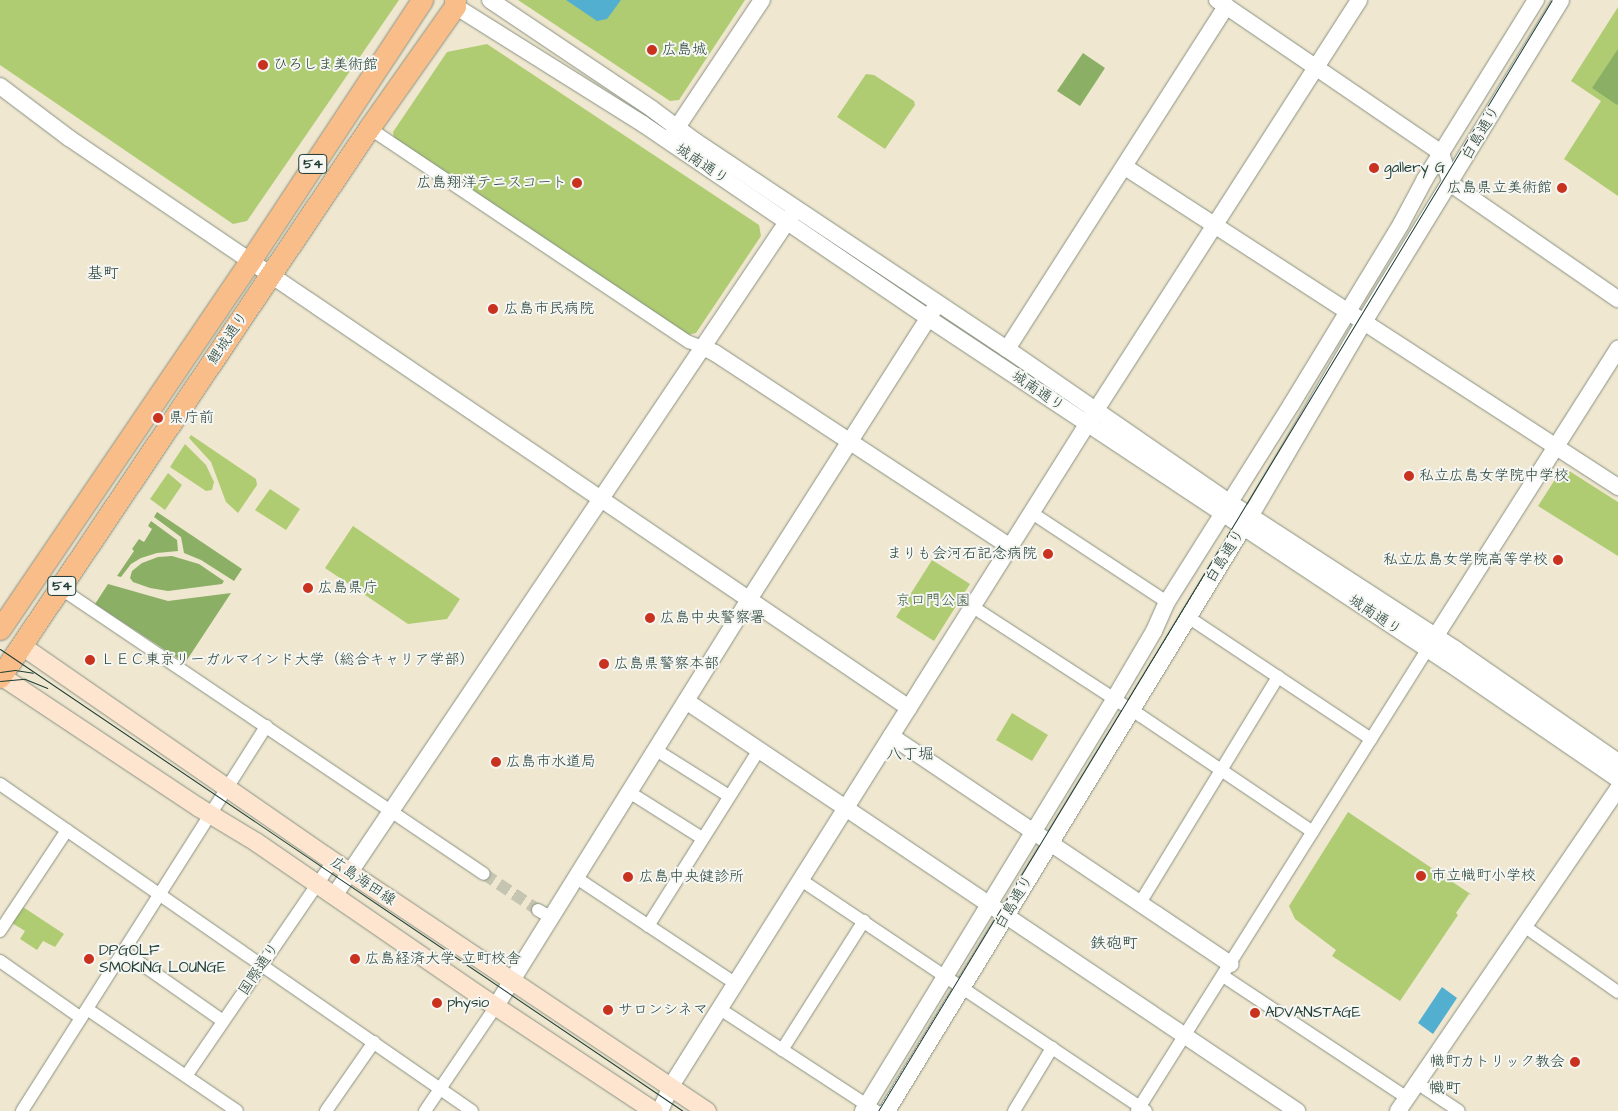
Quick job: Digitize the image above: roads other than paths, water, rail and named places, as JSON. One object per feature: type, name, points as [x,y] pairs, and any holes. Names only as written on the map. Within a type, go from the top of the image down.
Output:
[{"type":"highway","name":"鯉城通り","points":[[0,631],[250,261],[422,0]]},
{"type":"highway","name":"鯉城通り","points":[[0,676],[272,275],[452,2]]},
{"type":"highway","points":[[0,631],[22,646]]},
{"type":"main road","name":"広島海田線","points":[[22,646],[350,872],[707,1111]]},
{"type":"main road","name":"広島海田線","points":[[0,676],[318,884],[654,1111]]},
{"type":"street","name":"城南通り","points":[[490,0],[677,126],[695,141],[797,207],[1007,349],[1092,416]]},
{"type":"street","points":[[668,141],[762,0]]},
{"type":"street","points":[[660,1111],[671,1086],[1092,416],[1359,0]]},
{"type":"street","name":"白島通り","points":[[869,1109],[945,977],[1154,631],[1167,602],[1536,0]]},
{"type":"street","name":"白島通り","points":[[887,1111],[1247,521],[1364,322],[1561,0]]},
{"type":"street","name":"城南通り","points":[[452,2],[668,141],[928,318],[1092,416],[1226,508],[1431,643],[1618,762]]},
{"type":"street","points":[[1007,349],[1125,166],[1222,3],[1441,153],[1450,184],[1618,299]]},
{"type":"street","points":[[0,86],[47,121],[250,261],[750,598],[909,708]]},
{"type":"street","points":[[370,128],[681,336],[715,353],[1010,547]]},
{"type":"street","points":[[1125,166],[1215,227],[1618,487]]},
{"type":"street","points":[[334,896],[797,207]]},
{"type":"street","points":[[425,1111],[496,1006],[544,914],[575,877],[938,303]]},
{"type":"street","points":[[801,880],[1141,1110],[1185,1035],[1618,349]]},
{"type":"street","points":[[1032,513],[1167,602]]},
{"type":"street","points":[[60,588],[484,874]]},
{"type":"street","points":[[972,607],[1131,710],[1313,832]]},
{"type":"street","points":[[1188,617],[1371,739]]},
{"type":"street","name":"城南通り","points":[[1431,643],[1618,778]]},
{"type":"street","points":[[1140,903],[1220,769],[1278,677]]},
{"type":"street","points":[[686,701],[1297,1111]]},
{"type":"street","points":[[22,1111],[226,786],[266,726]]},
{"type":"street","points":[[891,736],[1140,903],[1402,1104],[1618,788]]},
{"type":"street","points":[[656,750],[729,796]]},
{"type":"street","points":[[648,926],[759,750]]},
{"type":"street","points":[[0,784],[472,1111]]},
{"type":"street","points":[[629,792],[702,838]]},
{"type":"street","points":[[0,931],[67,830]]},
{"type":"street","name":"国際通り","points":[[186,1076],[334,861]]},
{"type":"street","points":[[575,877],[736,984]]},
{"type":"street","points":[[782,1050],[864,921]]},
{"type":"street","points":[[1524,926],[1617,989]]},
{"type":"street","points":[[123,950],[223,1022]]},
{"type":"street","points":[[0,962],[186,1076],[222,1107],[237,1111]]},
{"type":"street","points":[[720,1009],[869,1109]]},
{"type":"street","points":[[326,1111],[374,1042]]},
{"type":"street","points":[[1014,1111],[1052,1048]]},
{"type":"street","points":[[1417,1083],[1459,1111]]},
{"type":"water","points":[[566,0],[621,0],[607,19],[597,21]]},
{"type":"water","points":[[1442,987],[1457,998],[1433,1034],[1418,1023]]},
{"type":"tunnel","points":[[484,874],[538,910]]},
{"type":"tram line","points":[[878,1111],[1552,0]]},
{"type":"tram line","points":[[0,649],[683,1111]]},
{"type":"tram line","points":[[0,672],[15,670],[33,673]]},
{"type":"tram line","points":[[0,681],[25,679],[47,688]]},
{"type":"place","name":"広島城","points":[[652,50]]},
{"type":"place","name":"ひろしま美術館","points":[[263,65]]},
{"type":"place","name":"gallery G","points":[[1374,168]]},
{"type":"place","name":"広島翔洋テニスコート","points":[[577,183]]},
{"type":"place","name":"広島県立美術館","points":[[1562,188]]},
{"type":"place","name":"広島市民病院","points":[[493,309]]},
{"type":"place","name":"県庁前","points":[[158,418]]},
{"type":"place","name":"私立広島女学院中学校","points":[[1409,476]]},
{"type":"place","name":"まりも会河石記念病院","points":[[1048,554]]},
{"type":"place","name":"私立広島女学院高等学校","points":[[1558,560]]},
{"type":"place","name":"広島県庁","points":[[308,588]]},
{"type":"place","name":"広島中央警察署","points":[[650,618]]},
{"type":"place","name":"ＬＥＣ東京リーガルマインド大学（総合キャリア学部）","points":[[90,660]]},
{"type":"place","name":"広島県警察本部","points":[[604,664]]},
{"type":"place","name":"広島市水道局","points":[[496,762]]},
{"type":"place","name":"市立幟町小学校","points":[[1421,876]]},
{"type":"place","name":"広島中央健診所","points":[[628,877]]},
{"type":"place","name":"DPGOLF SMOKING LOUNGE","points":[[89,959]]},
{"type":"place","name":"広島経済大学 立町校舎","points":[[355,959]]},
{"type":"place","name":"physio","points":[[437,1003]]},
{"type":"place","name":"サロンシネマ","points":[[608,1010]]},
{"type":"place","name":"ADVANSTAGE","points":[[1255,1013]]},
{"type":"place","name":"幟町カトリック教会","points":[[1575,1062]]},
{"type":"district","name":"基町","points":[[103,273]]},
{"type":"district","name":"八丁堀","points":[[910,754]]},
{"type":"district","name":"鉄砲町","points":[[1114,943]]},
{"type":"district","name":"幟町","points":[[1445,1088]]},
{"type":"park label","name":"京口門公園","points":[[933,601]]}]
